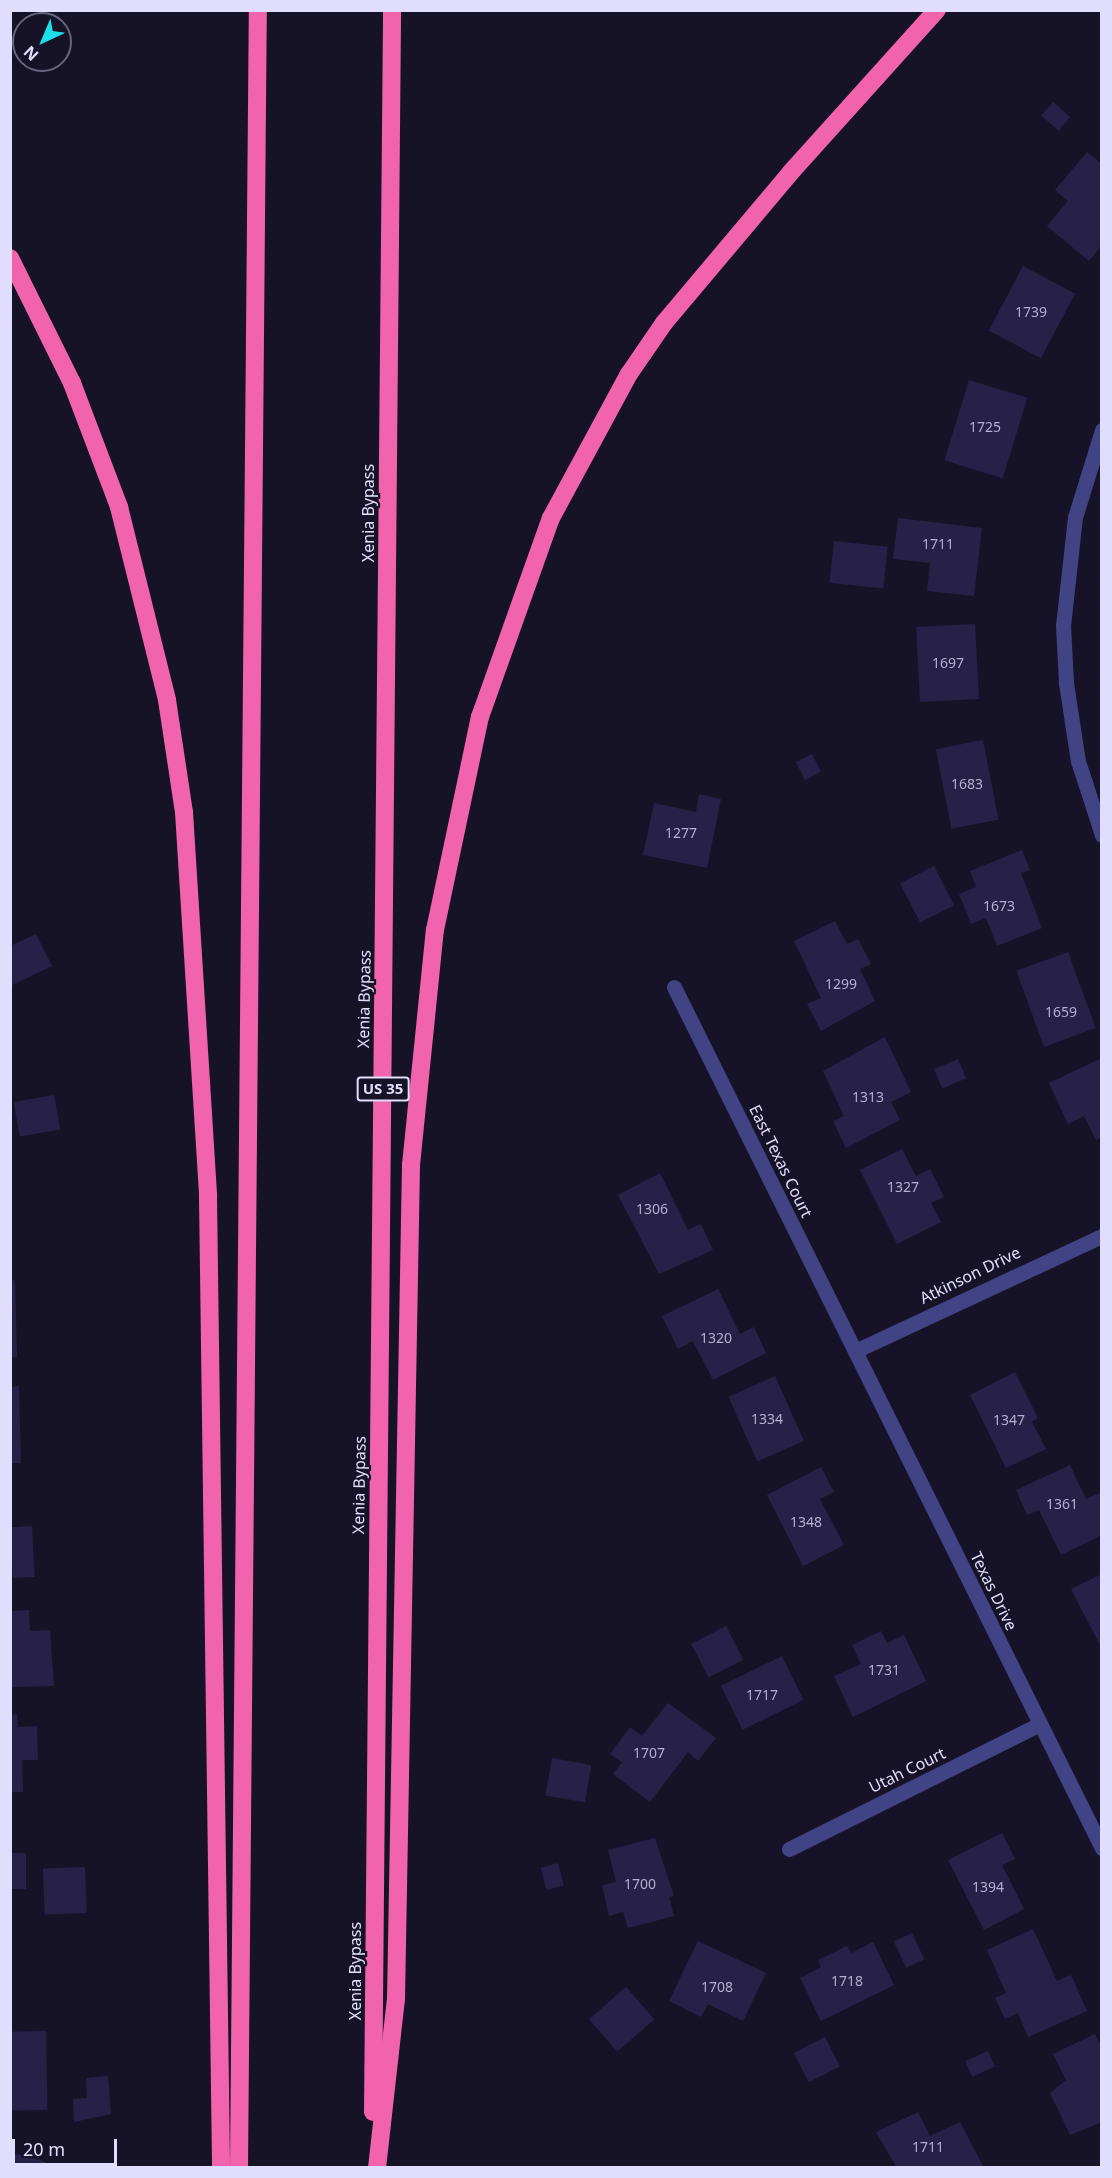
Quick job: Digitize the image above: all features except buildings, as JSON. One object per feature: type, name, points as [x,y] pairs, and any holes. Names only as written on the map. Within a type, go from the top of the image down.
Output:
[{"type":"highway","points":[[239,2168],[258,10]]},
{"type":"highway","name":"Xenia Bypass","points":[[375,2168],[392,10]]},
{"type":"highway","points":[[375,2168],[396,1999],[411,1165],[435,930],[480,717],[551,518],[629,374],[664,322],[791,172],[937,10]]},
{"type":"highway","points":[[10,258],[72,383],[119,507],[167,700],[184,812],[208,1196],[221,2168]]},
{"type":"street","points":[[1101,430],[1075,517],[1063,625],[1065,684],[1078,761],[1101,835]]},
{"type":"street","name":"East Texas Court","points":[[674,987],[855,1351]]},
{"type":"street","name":"Atkinson Drive","points":[[855,1351],[1101,1236]]},
{"type":"street","name":"Texas Drive","points":[[855,1351],[1101,1848]]},
{"type":"street","name":"Utah Court","points":[[789,1849],[1040,1724]]}]
